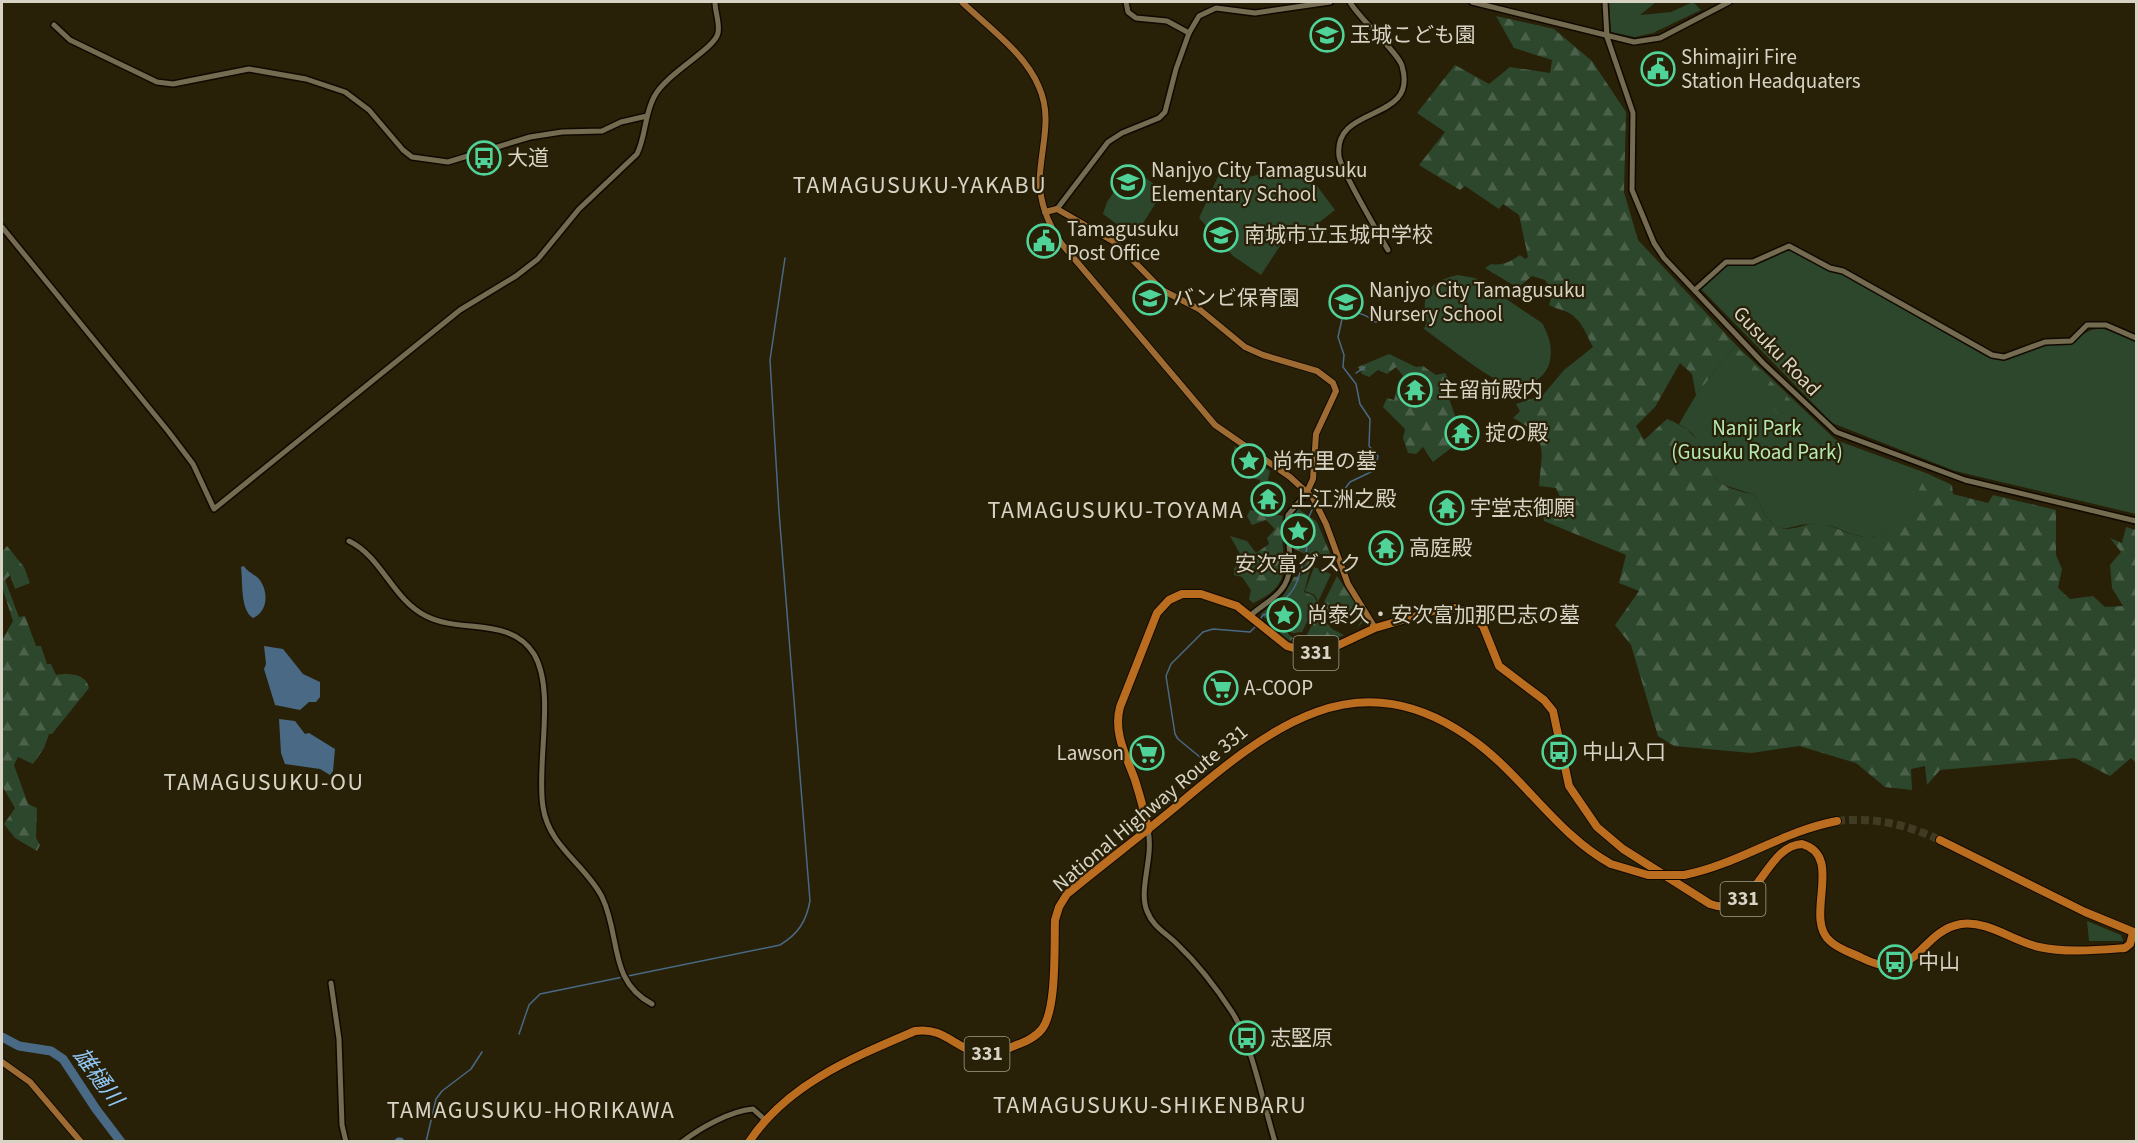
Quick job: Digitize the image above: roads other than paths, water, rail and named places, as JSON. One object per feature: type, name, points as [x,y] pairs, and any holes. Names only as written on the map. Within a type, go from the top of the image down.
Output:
[{"type":"highway","name":"331","points":[[1148,830],[1139,794],[1118,735],[1117,722],[1124,696],[1158,613],[1174,597],[1194,592],[1221,599],[1256,619],[1287,646],[1310,653],[1326,651],[1375,628],[1446,609],[1465,611],[1478,620],[1499,666],[1544,700],[1553,711],[1569,786],[1597,827],[1623,849],[1710,904],[1724,907],[1740,901],[1786,849],[1802,844],[1812,849],[1820,860],[1821,925],[1826,937],[1839,947],[1881,965],[1893,967],[1905,964],[1945,931],[1961,924],[1982,925],[2019,942],[2049,949],[2125,948],[2130,944],[2135,933],[2085,912],[1940,840]]},
{"type":"highway","name":"National Highway Route 331","points":[[748,1142],[764,1119],[809,1082],[915,1031],[933,1030],[975,1053],[989,1054],[1000,1052],[1032,1038],[1041,1031],[1050,1010],[1055,920],[1059,907],[1067,894],[1232,760],[1269,734],[1317,711],[1352,704],[1393,704],[1438,719],[1476,742],[1591,852],[1611,864],[1648,875],[1684,874],[1722,864],[1803,829],[1837,820]]},
{"type":"main road","points":[[962,2],[1022,60],[1040,87],[1046,117],[1040,181],[1045,212],[1061,243],[1204,413],[1227,435],[1290,477],[1307,492],[1326,524],[1348,584],[1375,628]]},
{"type":"main road","points":[[1045,212],[1057,209],[1116,243],[1162,290],[1199,309],[1245,347],[1263,355],[1317,371],[1333,383],[1336,392],[1316,434],[1312,481],[1307,492]]},
{"type":"main road","points":[[2,1062],[37,1089],[81,1142]]},
{"type":"street","points":[[2,227],[193,464],[214,509],[403,353],[460,310],[516,276],[538,259],[579,209],[637,154],[642,144],[647,116],[654,96],[670,76],[714,43],[719,32],[715,2]]},
{"type":"street","points":[[1126,2],[1128,12],[1136,18],[1167,21],[1189,33]]},
{"type":"street","points":[[1057,209],[1108,142],[1122,133],[1159,118],[1165,112],[1176,69],[1189,33],[1199,16],[1216,8],[1255,13],[1330,2]]},
{"type":"street","points":[[1350,2],[1402,63],[1406,86],[1400,97],[1387,107],[1351,124],[1342,135],[1338,154],[1388,250]]},
{"type":"street","points":[[1472,2],[1634,42],[1660,38],[1729,2]]},
{"type":"street","name":"Gusuku Road","points":[[1605,2],[1607,37],[1633,113],[1631,181],[1636,204],[1659,250],[1763,363],[1836,432],[1965,480],[2136,521]]},
{"type":"street","points":[[54,25],[70,40],[157,82],[173,84],[249,69],[295,76],[345,92],[369,110],[403,150],[423,160],[448,162],[530,137],[562,132],[602,131],[621,122],[647,116]]},
{"type":"street","points":[[1696,289],[1726,262],[1753,262],[1789,246],[1830,268],[1843,271],[1992,355],[2004,357],[2045,342],[2070,341],[2087,325],[2106,325],[2136,338]]},
{"type":"street","points":[[1256,619],[1286,583],[1290,563],[1288,515],[1307,492]]},
{"type":"street","points":[[348,541],[368,555],[418,612],[440,622],[502,631],[521,640],[533,653],[541,671],[543,690],[542,798],[546,820],[557,843],[602,897],[627,984],[640,998],[652,1004]]},
{"type":"street","points":[[1148,830],[1150,853],[1144,892],[1146,908],[1156,927],[1186,954],[1233,1013],[1275,1142]]},
{"type":"street","points":[[331,983],[339,1039],[342,1125],[346,1142]]},
{"type":"street","points":[[682,1142],[703,1129],[745,1110],[753,1109],[764,1119]]},
{"type":"water","points":[[244,566],[259,579],[264,589],[264,606],[262,611],[253,618],[244,602],[241,567]]},
{"type":"water","points":[[264,646],[283,649],[303,674],[320,682],[320,697],[316,702],[309,702],[300,710],[275,705],[264,669],[266,664]]},
{"type":"water","points":[[279,719],[295,721],[305,734],[309,733],[335,749],[333,771],[330,775],[320,769],[285,764],[281,753]]},
{"type":"waterway","points":[[628,976],[780,945],[800,927],[810,901],[779,512],[770,360],[785,258]]},
{"type":"waterway","points":[[1319,491],[1344,490],[1350,482],[1375,470],[1378,456],[1369,446],[1370,419],[1360,404],[1356,384],[1343,367],[1344,355],[1338,337],[1342,319],[1351,314],[1363,314],[1379,322]]},
{"type":"waterway","points":[[1356,373],[1365,367]]},
{"type":"waterway","points":[[1259,621],[1263,615],[1278,611],[1294,588],[1306,552],[1307,522],[1312,510]]},
{"type":"waterway","points":[[1206,762],[1175,734],[1166,676],[1171,664],[1203,632],[1213,629],[1250,632],[1257,625]]},
{"type":"waterway","points":[[519,1034],[529,1005],[540,994],[623,977]]},
{"type":"waterway","name":"雄樋川","points":[[2,1037],[19,1046],[51,1051],[63,1059],[121,1142]]},
{"type":"waterway","points":[[426,1142],[436,1099],[442,1091],[471,1069],[482,1052]]},
{"type":"tunnel","points":[[1837,821],[1864,820],[1890,823],[1940,840]]},
{"type":"place","name":"玉城こども園","points":[[1327,35]]},
{"type":"place","name":"Shimajiri Fire Station Headquaters","points":[[1658,69]]},
{"type":"place","name":"大道","points":[[484,158]]},
{"type":"place","name":"Nanjyo City Tamagusuku Elementary School","points":[[1128,182]]},
{"type":"place","name":"南城市立玉城中学校","points":[[1221,235]]},
{"type":"place","name":"Tamagusuku Post Office","points":[[1044,241]]},
{"type":"place","name":"バンビ保育園","points":[[1150,298]]},
{"type":"place","name":"Nanjyo City Tamagusuku Nursery School","points":[[1346,302]]},
{"type":"place","name":"主留前殿内","points":[[1415,390]]},
{"type":"place","name":"掟の殿","points":[[1462,433]]},
{"type":"place","name":"尚布里の墓","points":[[1249,461]]},
{"type":"place","name":"上江洲之殿","points":[[1268,499]]},
{"type":"place","name":"宇堂志御願","points":[[1447,508]]},
{"type":"place","name":"安次富グスク","points":[[1298,531]]},
{"type":"place","name":"高庭殿","points":[[1386,548]]},
{"type":"place","name":"尚泰久・安次富加那巴志の墓","points":[[1284,615]]},
{"type":"place","name":"A-COOP","points":[[1221,688]]},
{"type":"place","name":"中山入口","points":[[1559,752]]},
{"type":"place","name":"Lawson","points":[[1147,753]]},
{"type":"place","name":"中山","points":[[1895,962]]},
{"type":"place","name":"志堅原","points":[[1247,1038]]},
{"type":"district","name":"TAMAGUSUKU-YAKABU","points":[[920,185]]},
{"type":"district","name":"TAMAGUSUKU-TOYAMA","points":[[1116,510]]},
{"type":"district","name":"TAMAGUSUKU-OU","points":[[264,782]]},
{"type":"district","name":"TAMAGUSUKU-SHIKENBARU","points":[[1150,1105]]},
{"type":"district","name":"TAMAGUSUKU-HORIKAWA","points":[[531,1110]]},
{"type":"park label","name":"Nanji Park (Gusuku Road Park)","points":[[1757,440]]}]
